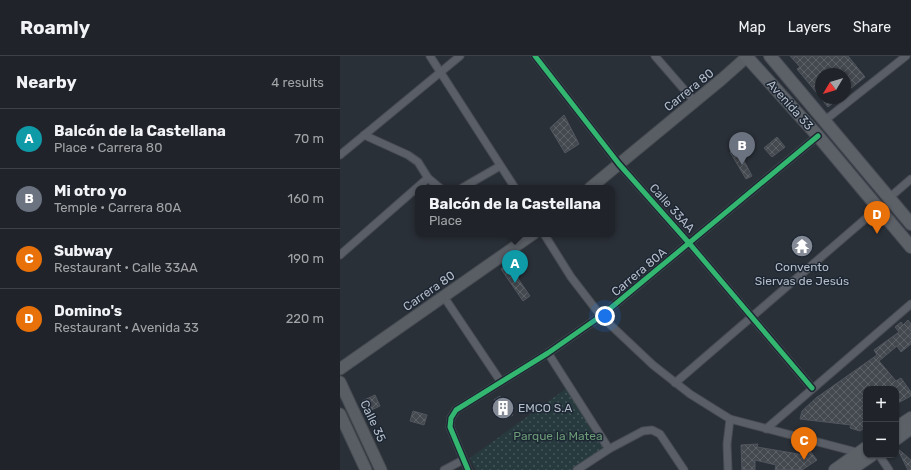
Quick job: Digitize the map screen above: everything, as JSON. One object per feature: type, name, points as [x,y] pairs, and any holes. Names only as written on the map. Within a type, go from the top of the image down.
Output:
[{"type":"main road","name":"Avenida 33","points":[[747,56],[818,136],[911,246]]},
{"type":"main road","name":"Avenida 33","points":[[770,56],[911,224]]},
{"type":"main road","points":[[899,426],[911,418]]},
{"type":"main road","points":[[899,436],[911,428]]},
{"type":"main road","points":[[834,470],[863,450]]},
{"type":"main road","points":[[850,470],[868,458]]},
{"type":"street","points":[[430,56],[513,185]]},
{"type":"street","points":[[340,155],[460,56]]},
{"type":"street","name":"Calle 33AA","points":[[535,56],[619,164],[689,243],[812,388]]},
{"type":"street","points":[[655,56],[695,102]]},
{"type":"street","name":"Carrera 80","points":[[594,185],[695,102],[747,56]]},
{"type":"street","points":[[824,121],[906,56]]},
{"type":"street","points":[[364,135],[408,154],[421,166],[428,178],[436,185]]},
{"type":"street","name":"Carrera 80A","points":[[463,460],[450,427],[450,418],[456,410],[548,353],[601,316],[818,136]]},
{"type":"street","points":[[467,185],[500,166]]},
{"type":"street","points":[[420,185],[428,178]]},
{"type":"street","points":[[889,198],[911,179]]},
{"type":"street","points":[[340,255],[415,189]]},
{"type":"street","points":[[675,382],[878,208]]},
{"type":"street","name":"Carrera 80","points":[[340,369],[529,237]]},
{"type":"street","points":[[546,237],[571,277],[601,316],[635,349],[675,382],[730,419],[766,429],[863,450]]},
{"type":"street","points":[[444,297],[501,382]]},
{"type":"street","points":[[766,429],[911,304]]},
{"type":"street","points":[[548,353],[609,449]]},
{"type":"street","name":"Calle 35","points":[[340,382],[381,470]]},
{"type":"street","points":[[340,414],[366,470]]},
{"type":"street","points":[[728,470],[730,419]]},
{"type":"street","points":[[577,470],[609,449],[643,431],[652,430],[660,434],[684,470]]},
{"type":"street","points":[[881,458],[889,470]]},
{"type":"street","points":[[444,470],[463,460],[468,470]]},
{"type":"green space","name":"Parque la Matea","points":[[567,388],[606,449],[573,470],[476,470],[470,458]]},
{"type":"building","points":[[790,56],[848,56],[865,77],[851,88],[851,68],[815,68],[815,91],[797,69],[800,67]]},
{"type":"building","points":[[564,115],[579,144],[565,153],[550,128]]},
{"type":"building","points":[[777,137],[785,147],[772,157],[764,148]]},
{"type":"building","points":[[737,147],[752,176],[746,179],[730,152]]},
{"type":"building","name":"Convento Siervas de Jesús","points":[[805,242],[812,250],[806,255],[802,254],[797,248]]},
{"type":"building","points":[[508,264],[530,296],[523,301],[501,269]]},
{"type":"building","points":[[908,320],[911,324],[911,344],[901,352],[897,346],[879,361],[896,381],[901,378],[911,392],[911,396],[899,402],[899,386],[863,386],[863,429],[860,431],[850,428],[851,425],[800,419],[802,411],[816,398],[877,355],[874,350],[899,332],[895,327],[901,322],[903,325]]},
{"type":"building","points":[[375,395],[380,406],[367,412],[362,401]]},
{"type":"building","name":"EMCO S.A","points":[[500,396],[513,415],[505,419],[494,400]]},
{"type":"building","points":[[413,411],[427,415],[424,425],[410,421]]},
{"type":"building","points":[[758,444],[757,447],[804,455],[810,451],[817,460],[802,470],[775,470],[776,465],[755,460],[755,470],[742,470],[741,445]]},
{"type":"building","points":[[899,450],[911,460],[911,470],[908,470]]},
{"type":"cycle path","points":[[535,56],[619,164],[689,243],[812,388]]},
{"type":"cycle path","points":[[468,470],[450,427],[451,418],[456,410],[548,353],[601,316],[818,136]]},
{"type":"place","name":"Mi otro yo","points":[[742,165]]},
{"type":"place","name":"Domino's","points":[[877,234]]},
{"type":"place","name":"Convento Siervas de Jesús","points":[[802,246]]},
{"type":"place","name":"Balcón de la Castellana","points":[[515,283]]},
{"type":"place","name":"EMCO S.A","points":[[503,408]]},
{"type":"place","name":"Subway","points":[[804,460]]}]
